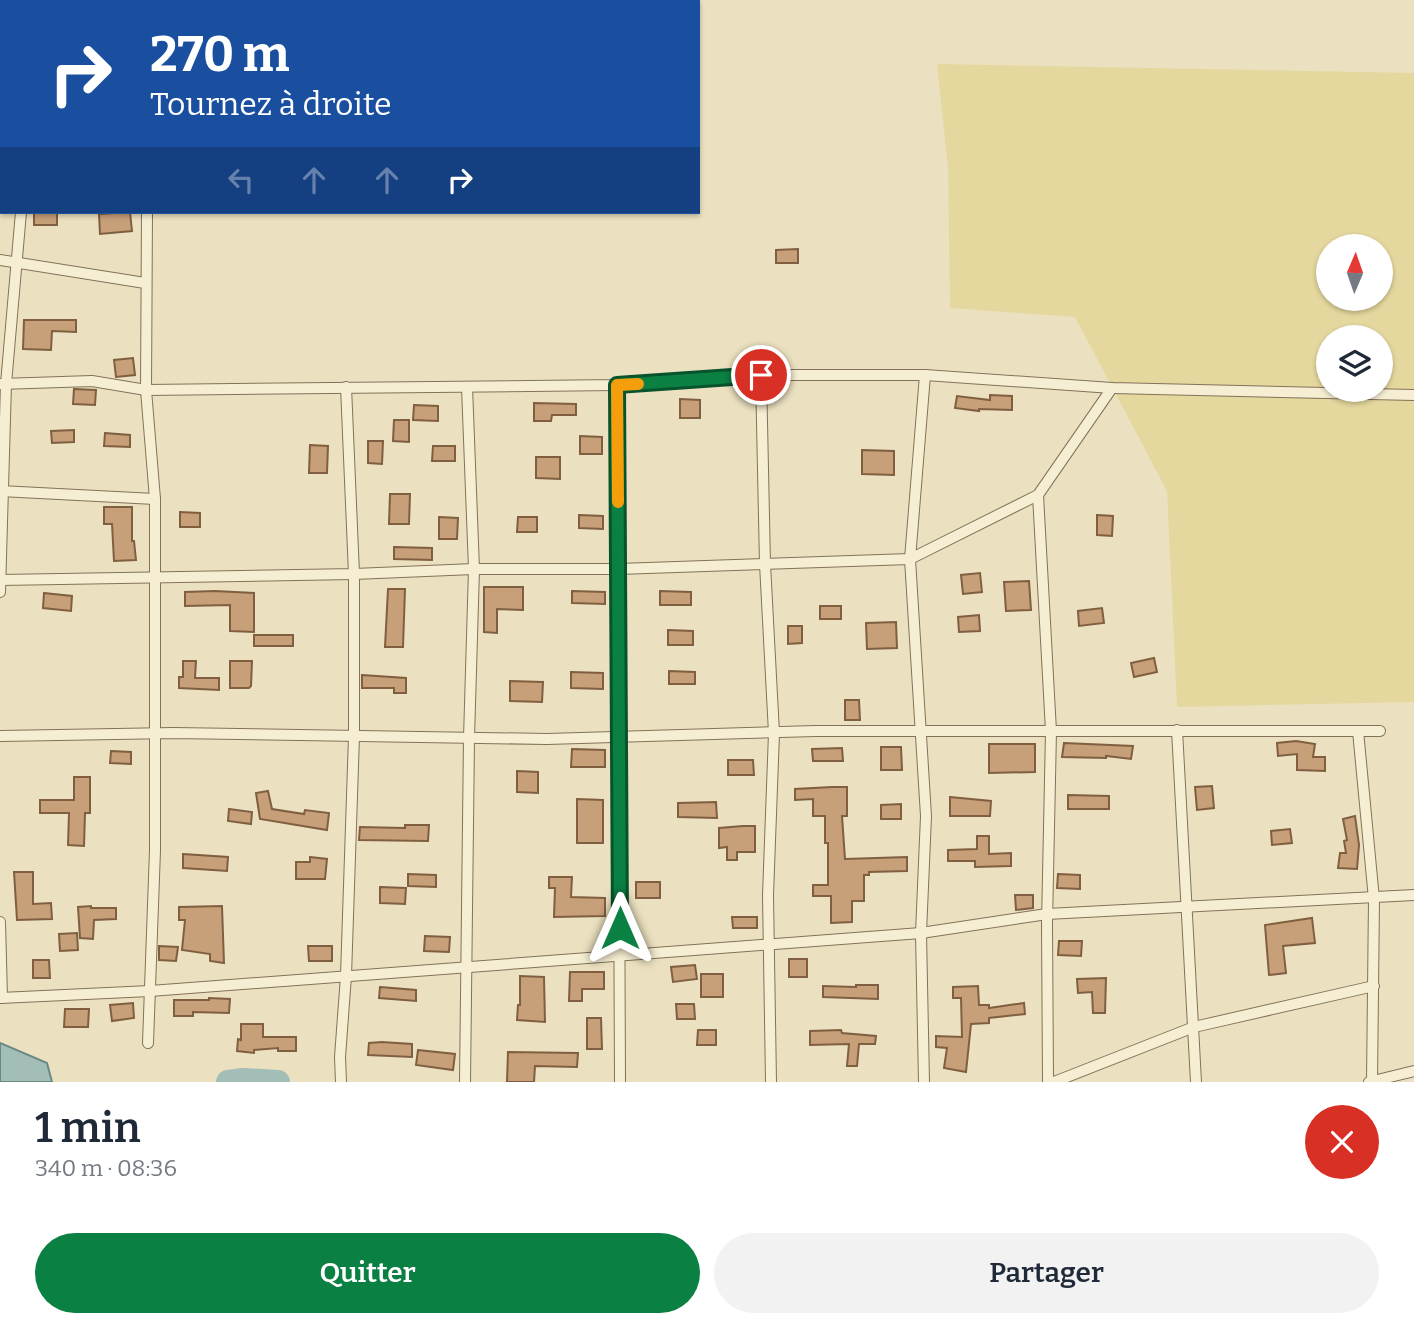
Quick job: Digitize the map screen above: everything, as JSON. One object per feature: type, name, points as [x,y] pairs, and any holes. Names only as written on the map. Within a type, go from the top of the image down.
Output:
[{"type":"street","points":[[0,592],[3,384],[21,214]]},
{"type":"street","points":[[147,214],[146,390],[155,499],[155,850],[148,1043]]},
{"type":"street","points":[[0,260],[145,283]]},
{"type":"street","points":[[3,384],[92,381],[146,390],[467,387],[617,385],[761,375],[925,375],[1112,388],[1414,395]]},
{"type":"street","points":[[761,375],[765,564],[774,733],[768,895],[771,1082]]},
{"type":"street","points":[[924,1082],[921,933],[926,816],[910,559],[925,375]]},
{"type":"street","points":[[617,385],[620,1082]]},
{"type":"street","points":[[341,1082],[354,736],[354,574],[346,387]]},
{"type":"street","points":[[465,1082],[474,569],[467,387]]},
{"type":"street","points":[[0,580],[155,579],[474,569],[618,569],[910,559],[1038,495],[1112,388]]},
{"type":"street","points":[[1,491],[155,499]]},
{"type":"street","points":[[1038,495],[1051,731],[1047,914],[1051,1082],[1194,1027],[1374,986]]},
{"type":"street","points":[[1177,730],[1196,1082]]},
{"type":"street","points":[[0,736],[154,734],[469,738],[920,731],[1380,731]]},
{"type":"street","points":[[1358,731],[1374,899],[1371,1082],[1414,1071]]},
{"type":"street","points":[[0,922],[1,998],[150,991],[921,933],[1047,914],[1414,895]]},
{"type":"sand","points":[[937,64],[1414,73],[1414,702],[1177,707],[1167,491],[1075,317],[950,308],[948,168]]},
{"type":"water","points":[[0,1043],[47,1063],[52,1082],[0,1082]]},
{"type":"building","points":[[34,214],[57,214],[57,225],[34,225]]},
{"type":"building","points":[[99,214],[130,214],[132,231],[100,234]]},
{"type":"building","points":[[798,249],[798,263],[776,263],[776,250]]},
{"type":"building","points":[[24,320],[76,320],[76,332],[52,331],[51,350],[23,349]]},
{"type":"building","points":[[133,358],[135,375],[116,377],[114,360]]},
{"type":"building","points":[[74,389],[96,390],[95,405],[73,404]]},
{"type":"building","points":[[990,395],[1012,396],[1012,410],[979,411],[955,408],[957,396],[990,400]]},
{"type":"building","points":[[680,399],[700,400],[700,418],[680,418]]},
{"type":"building","points":[[534,403],[576,404],[576,415],[552,415],[551,421],[534,421]]},
{"type":"building","points":[[414,405],[438,406],[438,421],[413,420]]},
{"type":"building","points":[[394,420],[409,420],[409,442],[393,441]]},
{"type":"building","points":[[74,430],[74,442],[52,443],[51,431]]},
{"type":"building","points":[[105,433],[130,435],[130,447],[104,446]]},
{"type":"building","points":[[580,436],[602,437],[602,454],[580,454]]},
{"type":"building","points":[[368,441],[383,441],[382,464],[368,463]]},
{"type":"building","points":[[310,445],[328,446],[327,473],[309,473]]},
{"type":"building","points":[[433,446],[455,446],[455,461],[432,461]]},
{"type":"building","points":[[862,450],[894,451],[894,475],[862,474]]},
{"type":"building","points":[[536,457],[560,457],[560,479],[536,478]]},
{"type":"building","points":[[390,494],[410,494],[409,524],[389,524]]},
{"type":"building","points":[[104,507],[132,507],[132,541],[136,560],[114,561],[112,524],[104,524]]},
{"type":"building","points":[[180,512],[200,513],[200,527],[180,527]]},
{"type":"building","points":[[579,515],[603,516],[603,529],[579,528]]},
{"type":"building","points":[[1097,515],[1113,516],[1112,536],[1097,535]]},
{"type":"building","points":[[439,517],[458,518],[457,539],[439,539]]},
{"type":"building","points":[[518,517],[537,517],[537,532],[517,532]]},
{"type":"building","points":[[394,547],[432,548],[432,560],[394,559]]},
{"type":"building","points":[[980,573],[982,592],[963,594],[961,575]]},
{"type":"building","points":[[1029,581],[1031,610],[1006,611],[1004,582]]},
{"type":"building","points":[[484,587],[523,587],[523,610],[497,609],[497,633],[484,632]]},
{"type":"building","points":[[388,589],[405,589],[403,647],[385,647]]},
{"type":"building","points":[[572,591],[605,592],[605,604],[572,603]]},
{"type":"building","points":[[660,591],[691,592],[691,605],[660,605]]},
{"type":"building","points":[[185,592],[254,593],[254,632],[230,631],[230,605],[185,606]]},
{"type":"building","points":[[44,593],[72,596],[71,611],[43,608]]},
{"type":"building","points":[[820,606],[841,606],[841,619],[820,619]]},
{"type":"building","points":[[1102,608],[1104,623],[1079,626],[1078,611]]},
{"type":"building","points":[[979,615],[980,631],[959,632],[958,617]]},
{"type":"building","points":[[896,622],[897,648],[867,649],[866,623]]},
{"type":"building","points":[[788,626],[802,626],[802,643],[788,644]]},
{"type":"building","points":[[668,630],[693,631],[693,645],[668,645]]},
{"type":"building","points":[[254,635],[293,635],[293,646],[254,646]]},
{"type":"building","points":[[1154,658],[1157,672],[1134,677],[1131,663]]},
{"type":"building","points":[[183,661],[196,661],[195,678],[219,678],[219,690],[179,688],[179,677],[183,677]]},
{"type":"building","points":[[230,661],[252,661],[249,688],[230,688]]},
{"type":"building","points":[[669,671],[695,672],[695,684],[669,684]]},
{"type":"building","points":[[571,672],[603,673],[603,689],[571,688]]},
{"type":"building","points":[[362,675],[406,678],[406,693],[394,693],[394,688],[362,688]]},
{"type":"building","points":[[510,681],[543,682],[542,702],[510,701]]},
{"type":"building","points":[[845,700],[859,700],[860,720],[845,720]]},
{"type":"building","points":[[1296,741],[1315,744],[1313,757],[1325,757],[1325,771],[1297,770],[1297,754],[1278,756],[1277,743]]},
{"type":"building","points":[[1064,743],[1133,746],[1131,759],[1106,756],[1062,757]]},
{"type":"building","points":[[989,744],[1035,744],[1035,772],[989,773]]},
{"type":"building","points":[[881,747],[901,747],[902,770],[881,770]]},
{"type":"building","points":[[842,748],[843,761],[813,761],[812,749]]},
{"type":"building","points":[[572,749],[605,750],[605,767],[571,767]]},
{"type":"building","points":[[111,751],[131,752],[131,764],[110,763]]},
{"type":"building","points":[[728,760],[753,760],[754,775],[728,775]]},
{"type":"building","points":[[517,771],[538,772],[538,793],[517,792]]},
{"type":"building","points":[[74,777],[90,777],[90,813],[85,813],[84,846],[68,845],[69,813],[40,813],[40,800],[74,800]]},
{"type":"building","points":[[1212,786],[1214,808],[1197,810],[1195,787]]},
{"type":"building","points":[[847,787],[847,816],[842,816],[845,859],[907,857],[907,871],[869,872],[869,875],[864,875],[864,901],[852,901],[852,922],[831,923],[831,896],[813,896],[813,885],[828,885],[825,816],[813,816],[813,799],[795,800],[795,789]]},
{"type":"building","points":[[268,791],[272,809],[304,814],[305,810],[329,813],[327,830],[260,819],[256,793]]},
{"type":"building","points":[[1068,795],[1109,796],[1109,809],[1068,809]]},
{"type":"building","points":[[950,797],[991,801],[990,816],[950,816]]},
{"type":"building","points":[[577,799],[603,800],[603,843],[577,843]]},
{"type":"building","points":[[716,802],[717,818],[678,817],[678,803]]},
{"type":"building","points":[[901,804],[901,819],[881,819],[881,805]]},
{"type":"building","points":[[229,809],[252,812],[251,824],[228,821]]},
{"type":"building","points":[[1355,816],[1359,845],[1357,869],[1338,868],[1340,853],[1346,853],[1344,841],[1347,840],[1343,819]]},
{"type":"building","points":[[405,825],[429,825],[428,841],[359,840],[360,827],[405,828]]},
{"type":"building","points":[[755,826],[755,852],[737,852],[737,860],[727,860],[727,847],[719,848],[719,828]]},
{"type":"building","points":[[1290,829],[1292,843],[1272,845],[1271,831]]},
{"type":"building","points":[[977,836],[989,836],[989,854],[1011,853],[1011,866],[975,867],[975,861],[948,861],[948,850],[977,849]]},
{"type":"building","points":[[183,854],[228,857],[227,871],[183,868]]},
{"type":"building","points":[[310,857],[327,859],[325,879],[296,879],[296,862],[310,862]]},
{"type":"building","points":[[14,872],[33,872],[33,904],[51,903],[52,919],[17,920]]},
{"type":"building","points":[[408,874],[436,875],[436,887],[408,886]]},
{"type":"building","points":[[1058,874],[1080,875],[1080,889],[1057,888]]},
{"type":"building","points":[[549,877],[572,877],[571,897],[605,898],[605,916],[554,917],[555,888],[549,888]]},
{"type":"building","points":[[636,882],[660,882],[660,898],[636,898]]},
{"type":"building","points":[[380,887],[406,888],[405,904],[380,903]]},
{"type":"building","points":[[1015,895],[1033,895],[1033,908],[1016,910]]},
{"type":"building","points":[[222,906],[224,963],[210,961],[210,954],[182,950],[185,920],[179,920],[179,907]]},
{"type":"building","points":[[78,907],[116,908],[116,919],[94,920],[93,939],[80,938]]},
{"type":"building","points":[[732,917],[757,917],[757,928],[733,928]]},
{"type":"building","points":[[1312,918],[1315,943],[1283,946],[1286,973],[1269,975],[1265,925]]},
{"type":"building","points":[[77,933],[78,950],[60,951],[59,934]]},
{"type":"building","points":[[425,936],[450,937],[449,952],[424,951]]},
{"type":"building","points":[[1059,941],[1082,941],[1081,956],[1058,955]]},
{"type":"building","points":[[159,946],[178,947],[176,961],[159,960]]},
{"type":"building","points":[[308,946],[332,946],[332,961],[309,961]]},
{"type":"building","points":[[789,959],[807,959],[807,977],[789,977]]},
{"type":"building","points":[[33,960],[49,960],[50,978],[33,978]]},
{"type":"building","points":[[695,965],[697,979],[673,982],[671,967]]},
{"type":"building","points":[[570,972],[604,972],[604,989],[582,989],[582,1001],[569,1001]]},
{"type":"building","points":[[701,974],[723,974],[723,997],[701,997]]},
{"type":"building","points":[[520,976],[544,977],[545,1022],[517,1020]]},
{"type":"building","points":[[1106,978],[1105,1013],[1093,1013],[1092,992],[1078,993],[1077,979]]},
{"type":"building","points":[[878,985],[878,999],[823,997],[823,986]]},
{"type":"building","points":[[978,986],[979,1005],[989,1005],[989,1008],[1024,1003],[1025,1014],[989,1018],[989,1023],[971,1024],[966,1072],[944,1068],[947,1048],[936,1047],[936,1036],[962,1037],[961,998],[953,998],[953,987]]},
{"type":"building","points":[[380,987],[416,990],[416,1001],[379,998]]},
{"type":"building","points":[[230,999],[229,1013],[193,1012],[193,1016],[174,1016],[174,1000]]},
{"type":"building","points":[[133,1003],[134,1018],[112,1021],[110,1005]]},
{"type":"building","points":[[676,1004],[694,1004],[695,1019],[677,1019]]},
{"type":"building","points":[[65,1009],[89,1009],[88,1027],[64,1027]]},
{"type":"building","points":[[587,1018],[601,1018],[602,1049],[587,1049]]},
{"type":"building","points":[[241,1024],[263,1024],[263,1037],[296,1037],[296,1051],[278,1051],[278,1048],[254,1050],[254,1053],[237,1051],[238,1039],[241,1040]]},
{"type":"building","points":[[698,1030],[716,1030],[716,1045],[697,1045]]},
{"type":"building","points":[[841,1030],[842,1033],[876,1036],[875,1044],[859,1044],[857,1066],[847,1066],[849,1044],[810,1045],[810,1031]]},
{"type":"building","points":[[369,1043],[412,1044],[412,1057],[368,1055]]},
{"type":"building","points":[[418,1050],[455,1054],[453,1070],[416,1065]]},
{"type":"building","points":[[508,1052],[578,1053],[577,1067],[535,1066],[534,1082],[507,1082]]},
{"type":"waterway","points":[[228,1082],[278,1082]]},
{"type":"slow traffic","points":[[618,502],[617,385],[638,384]]},
{"type":"route","points":[[620,928],[617,385],[761,375]]}]
